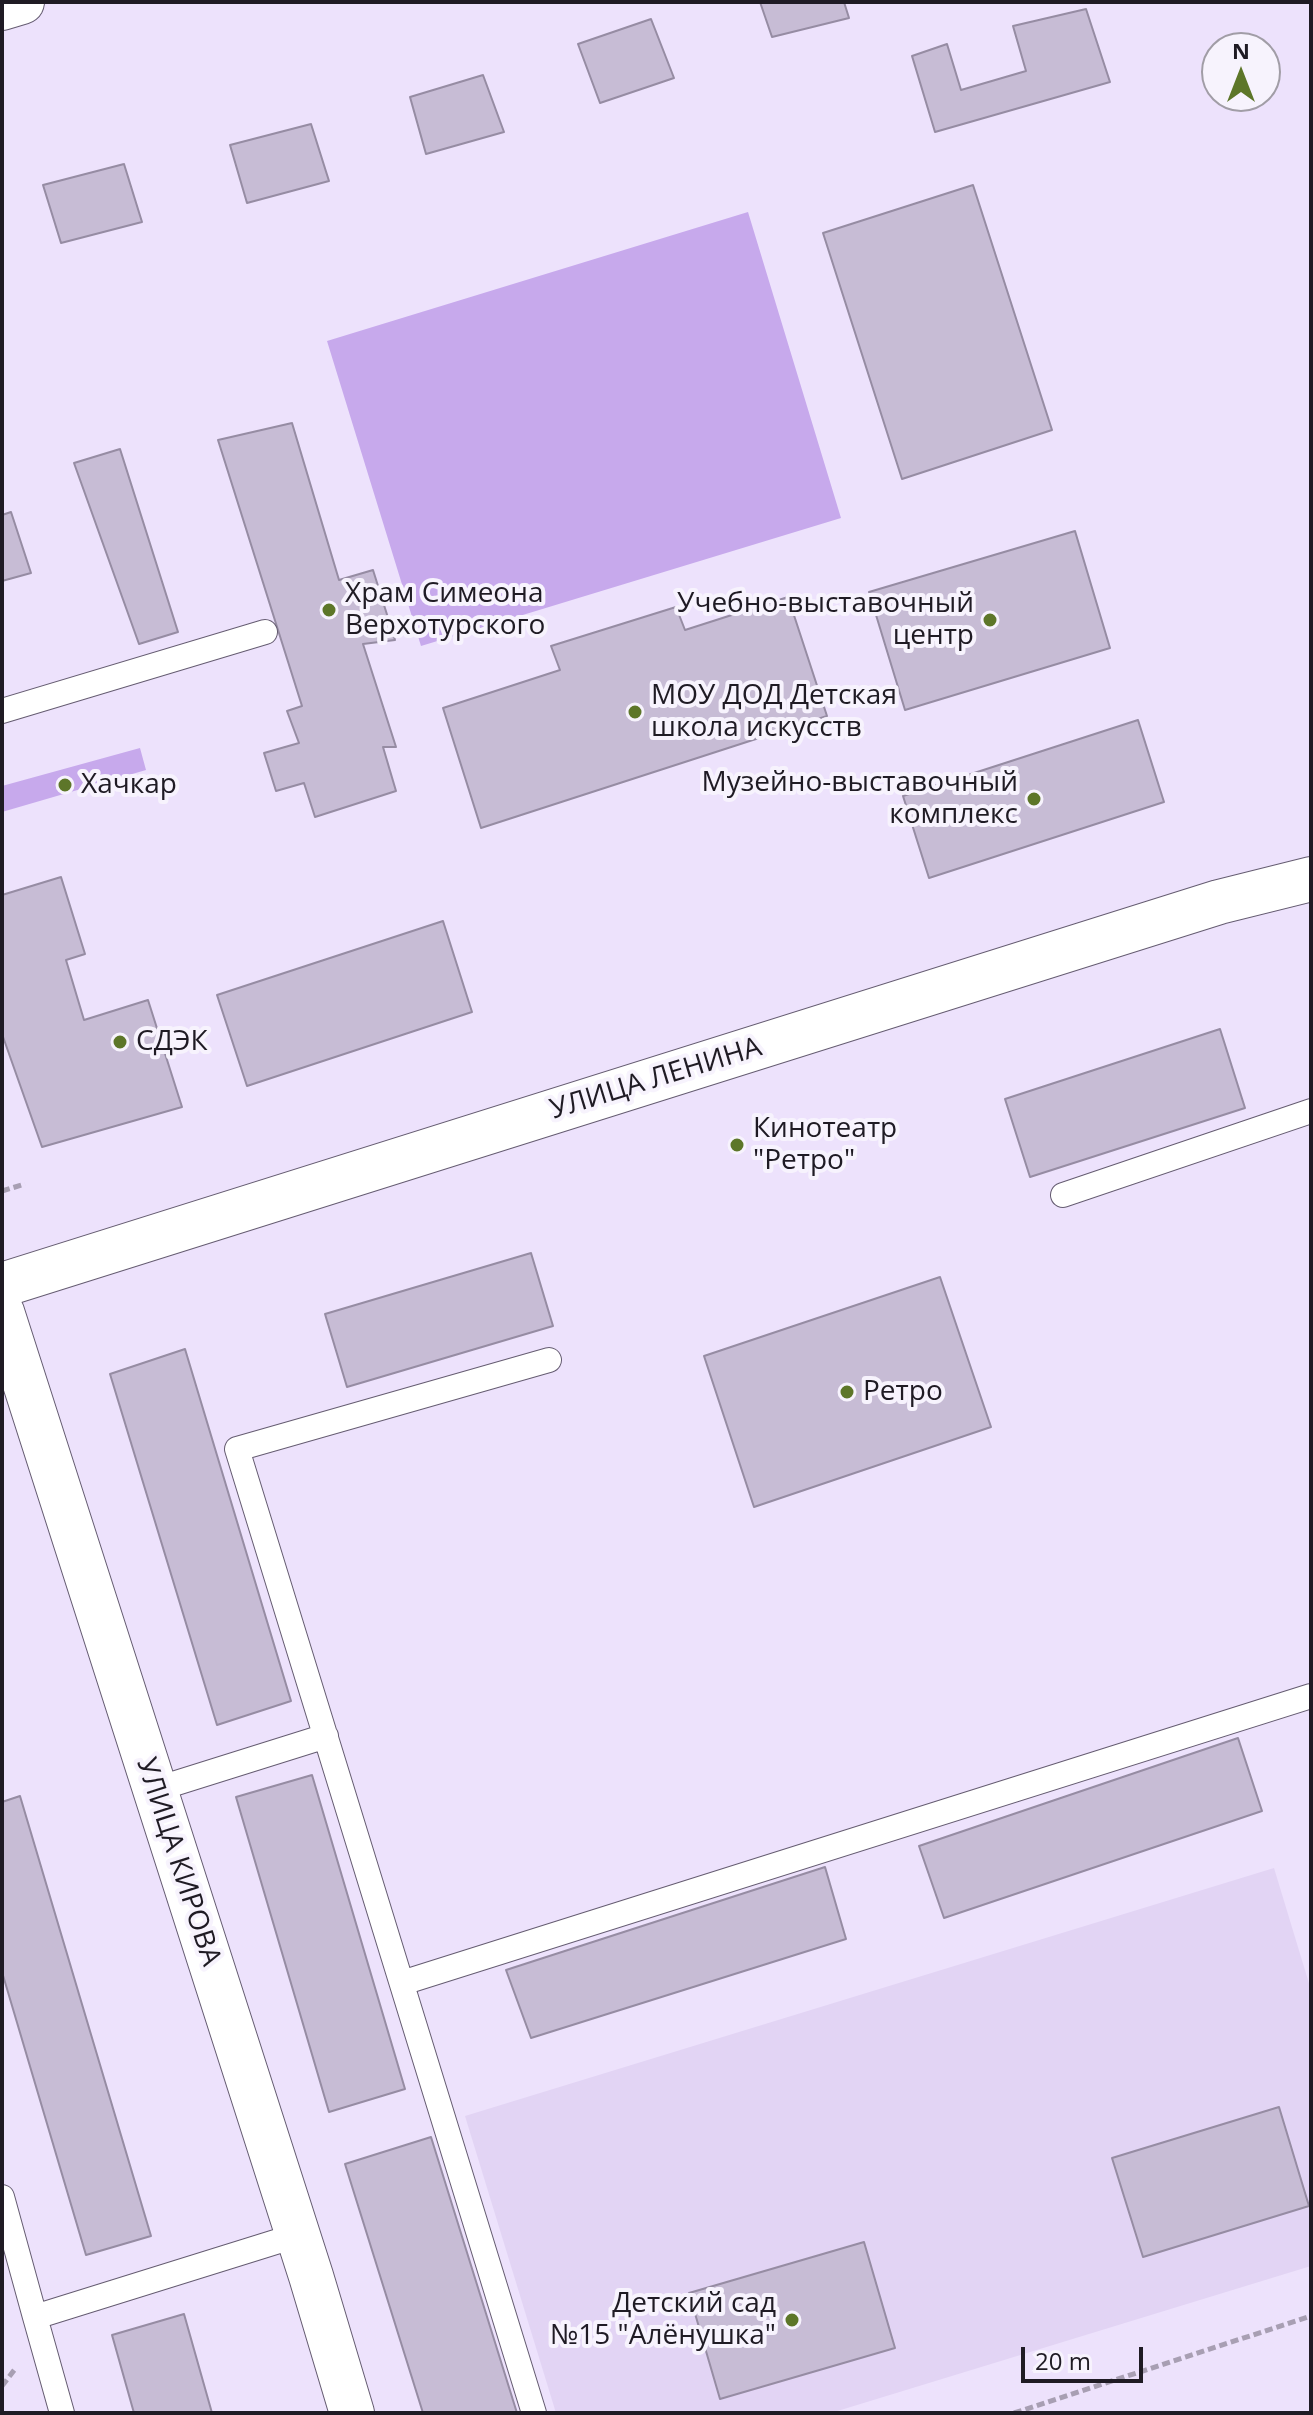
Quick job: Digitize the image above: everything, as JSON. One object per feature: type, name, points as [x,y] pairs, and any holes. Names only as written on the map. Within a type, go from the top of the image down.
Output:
[{"type":"main road","points":[[2,8],[22,2]]},
{"type":"main road","points":[[2,1258],[1181,889],[1311,856]]},
{"type":"main road","name":"УЛИЦА ЛЕНИНА","points":[[2,1285],[1219,902],[1311,879]]},
{"type":"main road","name":"УЛИЦА КИРОВА","points":[[2,1312],[298,2235],[352,2413]]},
{"type":"lane","points":[[2,711],[265,632]]},
{"type":"lane","points":[[1063,1195],[1311,1111]]},
{"type":"lane","points":[[534,2413],[237,1449],[549,1360]]},
{"type":"lane","points":[[402,1983],[1311,1696]]},
{"type":"lane","points":[[154,1790],[326,1736]]},
{"type":"lane","points":[[2,2197],[62,2413]]},
{"type":"lane","points":[[35,2317],[298,2235]]},
{"type":"path","points":[[2,1191],[25,1184]]},
{"type":"path","points":[[1014,2413],[1311,2316]]},
{"type":"shaded area","points":[[748,212],[841,518],[421,646],[327,341]]},
{"type":"shaded area","points":[[140,748],[146,770],[2,812],[2,786]]},
{"type":"shaded area","points":[[1274,1868],[1311,1990],[1311,2266],[831,2413],[556,2413],[465,2116]]},
{"type":"building","points":[[760,2],[844,2],[849,18],[772,37]]},
{"type":"building","points":[[1086,9],[1110,82],[935,132],[912,56],[947,44],[961,90],[1026,71],[1013,26]]},
{"type":"building","points":[[651,19],[674,78],[600,103],[578,44]]},
{"type":"building","points":[[483,75],[504,132],[426,154],[410,97]]},
{"type":"building","points":[[311,124],[329,181],[247,203],[230,145]]},
{"type":"building","points":[[124,164],[142,222],[61,243],[43,185]]},
{"type":"building","points":[[973,185],[1052,430],[902,479],[823,233]]},
{"type":"building","name":"Храм Симеона Верхотурского","points":[[292,423],[339,580],[373,570],[395,640],[363,644],[396,747],[383,747],[396,791],[315,817],[304,783],[276,791],[264,753],[299,743],[287,711],[302,706],[218,440]]},
{"type":"building","points":[[120,449],[178,632],[139,644],[74,463]]},
{"type":"building","points":[[11,512],[31,573],[2,581],[2,515]]},
{"type":"building","name":"Учебно-выставочный центр","points":[[1075,531],[1110,648],[905,710],[869,592]]},
{"type":"building","name":"МОУ ДОД Детская школа искусств","points":[[788,597],[827,716],[481,828],[443,708],[560,670],[551,646],[676,607],[685,630]]},
{"type":"building","name":"Музейно-выставочный комплекс","points":[[1138,720],[1164,802],[929,878],[903,796]]},
{"type":"building","points":[[61,877],[85,954],[66,960],[84,1020],[148,1000],[182,1107],[42,1147],[2,1034],[2,895]]},
{"type":"building","points":[[443,921],[472,1012],[247,1086],[217,995]]},
{"type":"building","points":[[1220,1029],[1245,1108],[1030,1177],[1005,1099]]},
{"type":"building","points":[[531,1253],[553,1326],[347,1387],[325,1314]]},
{"type":"building","name":"Ретро","points":[[940,1277],[991,1427],[754,1507],[704,1356]]},
{"type":"building","points":[[185,1349],[291,1701],[217,1725],[110,1374]]},
{"type":"building","points":[[1238,1738],[1262,1811],[944,1918],[919,1846]]},
{"type":"building","points":[[312,1775],[405,2089],[329,2112],[236,1797]]},
{"type":"building","points":[[20,1796],[151,2236],[86,2255],[2,1972],[2,1802]]},
{"type":"building","points":[[825,1867],[846,1939],[531,2038],[506,1970]]},
{"type":"building","points":[[1279,2107],[1309,2206],[1143,2257],[1112,2158]]},
{"type":"building","points":[[431,2137],[517,2413],[423,2413],[345,2164]]},
{"type":"building","name":"Детский сад №15 \"Алёнушка\"","points":[[864,2242],[895,2348],[720,2399],[689,2293]]},
{"type":"building","points":[[184,2314],[212,2413],[134,2413],[112,2335]]},
{"type":"place","name":"Храм Симеона Верхотурского","points":[[329,610]]},
{"type":"place","name":"Учебно-выставочный центр","points":[[990,620]]},
{"type":"place","name":"МОУ ДОД Детская школа искусств","points":[[635,712]]},
{"type":"place","name":"Хачкар","points":[[65,785]]},
{"type":"place","name":"Музейно-выставочный комплекс","points":[[1034,799]]},
{"type":"place","name":"СДЭК","points":[[120,1042]]},
{"type":"place","name":"Кинотеатр \"Ретро\"","points":[[737,1145]]},
{"type":"place","name":"Ретро","points":[[847,1392]]},
{"type":"place","name":"Детский сад №15 \"Алёнушка\"","points":[[792,2320]]}]
